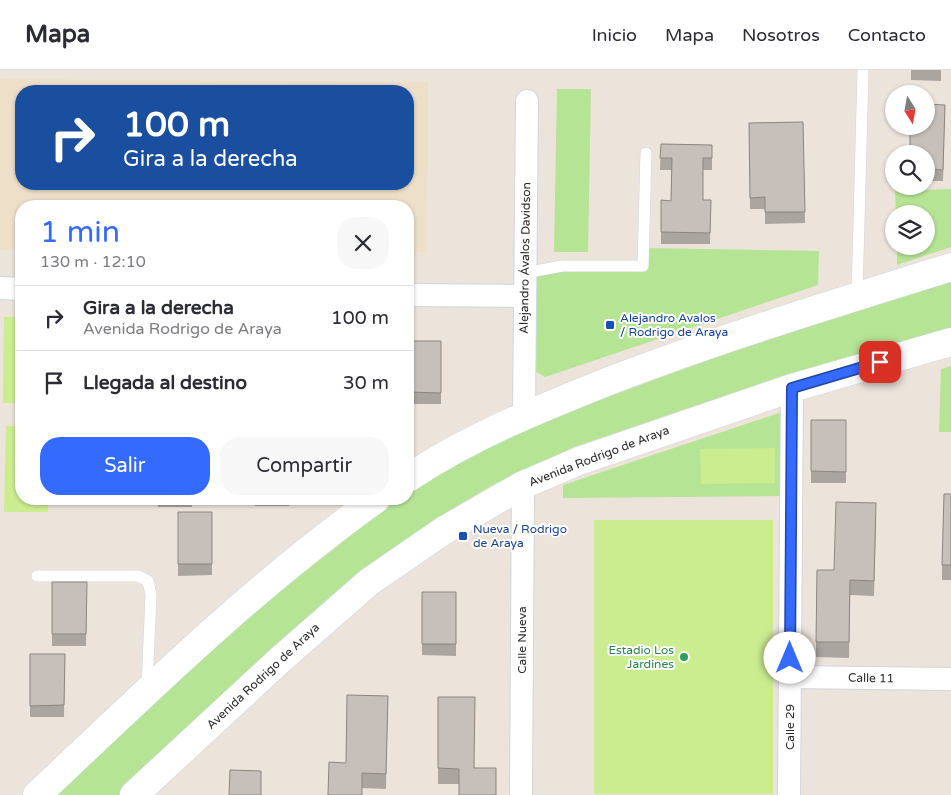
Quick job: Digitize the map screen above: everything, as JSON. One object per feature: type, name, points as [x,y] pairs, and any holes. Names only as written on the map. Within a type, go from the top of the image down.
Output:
[{"type":"main road","points":[[414,474],[454,449],[524,414],[684,352],[951,267]]},
{"type":"main road","name":"Avenida Rodrigo de Araya","points":[[134,795],[281,659],[362,588],[443,531],[523,485],[588,458],[792,388],[951,342]]},
{"type":"main road","points":[[37,795],[180,660],[303,554],[368,505]]},
{"type":"street","name":"Alejandro Ávalos Davidson","points":[[524,414],[527,101]]},
{"type":"street","points":[[0,288],[15,289]]},
{"type":"street","points":[[414,295],[525,296]]},
{"type":"street","name":"Calle 29","points":[[789,795],[792,388]]},
{"type":"street","name":"Calle Nueva","points":[[521,795],[523,485]]},
{"type":"street","name":"Calle 11","points":[[790,677],[951,679]]},
{"type":"lane","points":[[857,296],[863,70]]},
{"type":"lane","points":[[525,273],[562,266],[643,266],[646,153]]},
{"type":"lane","points":[[37,576],[138,576],[148,581],[151,595],[147,691]]},
{"type":"shaded area","points":[[0,79],[428,82],[427,252],[414,252],[414,200],[15,200],[15,250],[0,250]]},
{"type":"green space","points":[[557,89],[591,89],[588,252],[554,252]]},
{"type":"green space","points":[[951,189],[951,247],[935,252],[935,205],[896,205],[895,195],[935,195],[935,190]]},
{"type":"green space","points":[[647,248],[819,251],[818,285],[545,377],[535,371],[537,265],[647,266]]},
{"type":"green space","points":[[897,255],[927,255],[897,265]]},
{"type":"green space","points":[[951,276],[951,331],[785,375],[574,447],[496,483],[445,513],[378,562],[119,795],[49,795],[185,666],[389,505],[414,505],[414,488],[456,461],[524,428],[859,304]]},
{"type":"green space","points":[[4,317],[15,317],[15,403],[3,403]]},
{"type":"green space","points":[[951,366],[951,432],[939,432],[941,369]]},
{"type":"green space","points":[[782,412],[783,496],[563,498],[563,485]]},
{"type":"green space","points":[[6,426],[15,426],[15,505],[48,505],[48,512],[4,512]]},
{"type":"green space","points":[[775,448],[775,483],[701,484],[700,449]]},
{"type":"green space","name":"Estadio Los Jardines","points":[[594,520],[773,520],[773,794],[594,794]]},
{"type":"building","points":[[935,104],[945,105],[943,170],[935,170],[935,145],[910,145],[910,135],[935,135]]},
{"type":"building","points":[[803,122],[805,212],[765,212],[765,197],[750,198],[749,123]]},
{"type":"building","points":[[661,144],[712,145],[712,158],[703,158],[703,200],[711,200],[710,233],[661,232],[661,200],[671,201],[672,158],[660,158]]},
{"type":"building","points":[[414,341],[441,341],[441,393],[414,392]]},
{"type":"building","points":[[811,420],[846,420],[846,472],[811,471]]},
{"type":"building","points":[[944,494],[951,494],[951,565],[942,565]]},
{"type":"building","points":[[836,502],[876,503],[874,581],[850,580],[849,642],[816,642],[817,570],[834,570]]},
{"type":"building","points":[[178,512],[212,512],[212,564],[178,564]]},
{"type":"building","points":[[52,582],[87,582],[86,634],[52,634]]},
{"type":"building","points":[[422,592],[456,592],[456,644],[422,644]]},
{"type":"building","points":[[30,654],[65,654],[64,705],[30,706]]},
{"type":"building","points":[[347,695],[388,696],[386,774],[362,773],[362,795],[328,795],[329,762],[346,763]]},
{"type":"building","points":[[438,697],[475,697],[474,768],[496,768],[496,795],[459,795],[459,769],[438,768]]},
{"type":"building","points":[[230,770],[261,771],[261,795],[229,795]]},
{"type":"place","name":"Alejandro Avalos / Rodrigo de Araya","points":[[610,325]]},
{"type":"place","name":"Nueva / Rodrigo de Araya","points":[[463,536]]},
{"type":"place","name":"Estadio Los Jardines","points":[[684,657]]},
{"type":"route","points":[[790,658],[792,388],[880,362]]}]
